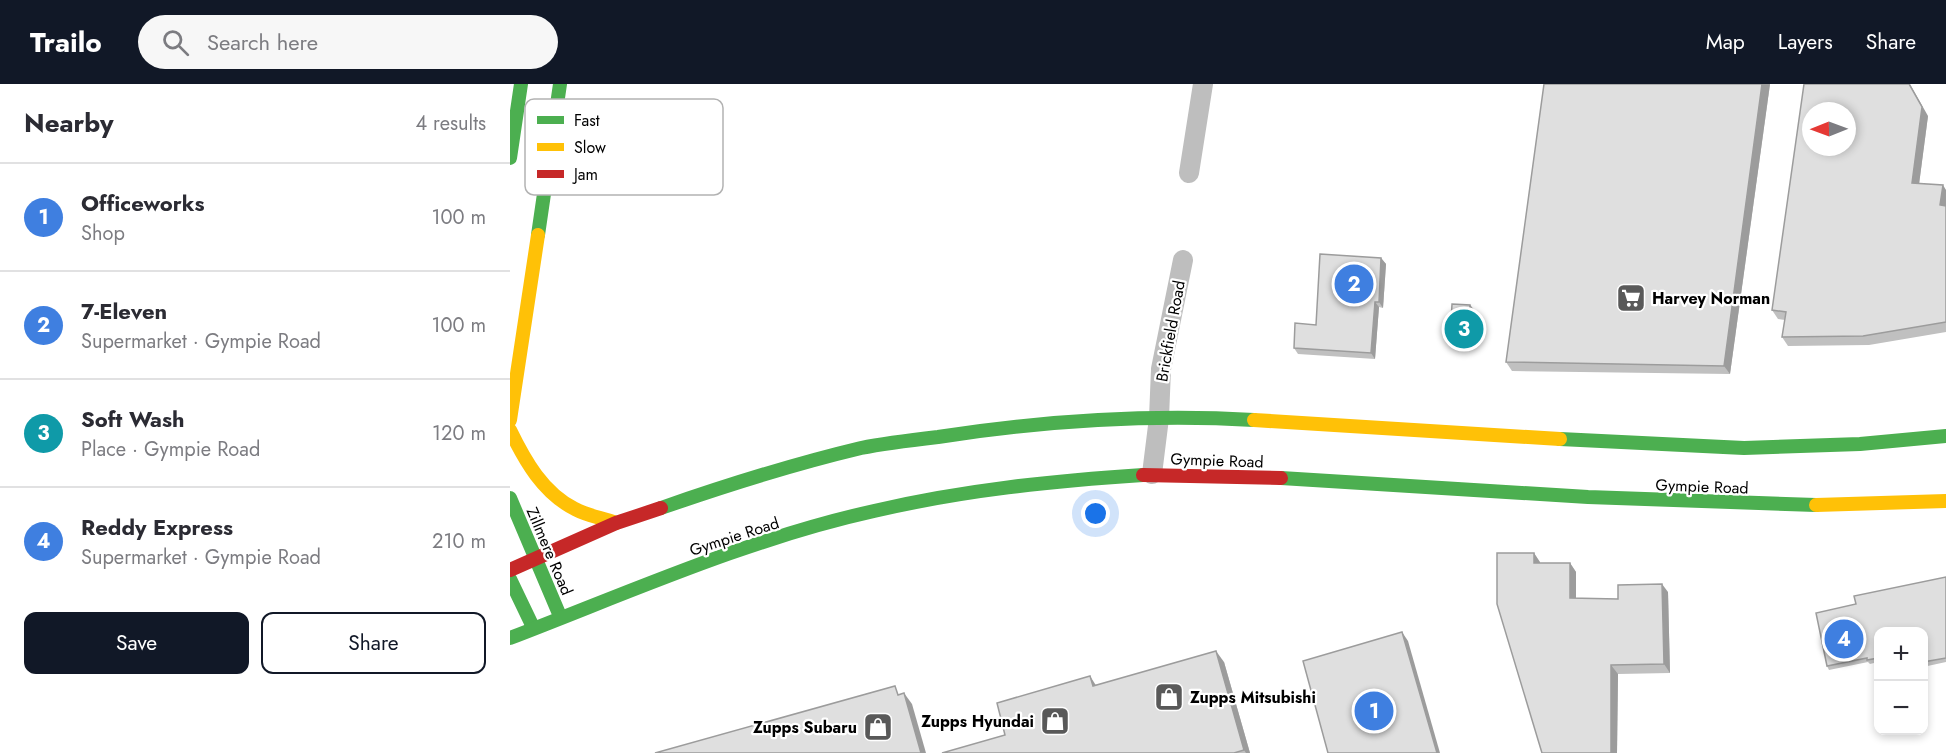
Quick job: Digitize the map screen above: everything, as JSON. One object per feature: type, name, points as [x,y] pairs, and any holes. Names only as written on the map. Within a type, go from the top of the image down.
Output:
[{"type":"main road","points":[[510,158],[521,84]]},
{"type":"main road","points":[[558,99],[560,84]]},
{"type":"main road","points":[[510,420],[543,195]]},
{"type":"main road","points":[[510,570],[616,523],[733,483],[863,448],[994,428],[1159,418],[1264,420],[1715,448],[1810,447],[1946,436]]},
{"type":"main road","points":[[510,430],[527,466],[563,501],[575,509],[616,523]]},
{"type":"main road","name":"Gympie Road","points":[[510,638],[560,616],[742,548],[872,511],[965,492],[1152,474],[1230,476],[1789,506],[1946,501]]},
{"type":"main road","name":"Zillmere Road","points":[[510,498],[560,616]]},
{"type":"main road","points":[[510,579],[533,627]]},
{"type":"street","points":[[1189,173],[1203,84]]},
{"type":"street","name":"Brickfield Road","points":[[1152,474],[1164,345],[1183,260]]},
{"type":"building","name":"Harvey Norman","points":[[1544,84],[1762,84],[1724,366],[1506,362]]},
{"type":"building","points":[[1804,84],[1909,84],[1922,107],[1912,183],[1943,185],[1940,205],[1946,206],[1946,322],[1863,336],[1782,337],[1786,312],[1772,310]]},
{"type":"building","points":[[1320,254],[1381,258],[1379,302],[1375,302],[1371,353],[1294,348],[1295,323],[1316,325]]},
{"type":"building","points":[[1452,304],[1470,305],[1468,342],[1450,341]]},
{"type":"building","points":[[1497,553],[1534,553],[1534,563],[1570,563],[1570,598],[1618,599],[1618,585],[1662,584],[1664,664],[1611,665],[1611,753],[1542,753],[1497,604]]},
{"type":"building","points":[[1946,577],[1946,658],[1928,661],[1928,627],[1874,627],[1874,659],[1827,666],[1816,613],[1856,604],[1854,596]]},
{"type":"building","points":[[1402,632],[1437,753],[1328,753],[1303,661]]},
{"type":"building","points":[[1216,651],[1244,750],[1234,753],[942,753],[1005,735],[997,703],[1090,676],[1093,686]]},
{"type":"building","points":[[895,686],[898,695],[904,693],[921,753],[655,753]]},
{"type":"traffic: fast","points":[[510,158],[521,84]]},
{"type":"traffic: fast","points":[[558,99],[560,84]]},
{"type":"traffic: fast","points":[[538,235],[544,195]]},
{"type":"traffic: fast","points":[[661,508],[786,468],[889,443],[1016,427],[1096,420],[1175,418],[1254,420]]},
{"type":"traffic: fast","points":[[1560,439],[1744,448],[1860,444],[1946,436]]},
{"type":"traffic: fast","points":[[510,638],[735,551],[827,523],[941,497],[1042,483],[1143,475]]},
{"type":"traffic: fast","points":[[1281,478],[1588,497],[1816,505]]},
{"type":"traffic: fast","points":[[510,498],[560,616]]},
{"type":"traffic: fast","points":[[510,579],[533,627]]},
{"type":"traffic: slow","points":[[510,420],[538,235]]},
{"type":"traffic: slow","points":[[1254,420],[1560,439]]},
{"type":"traffic: slow","points":[[510,430],[536,475],[553,494],[580,511],[616,523]]},
{"type":"traffic: slow","points":[[1816,505],[1946,501]]},
{"type":"traffic: jam","points":[[1143,475],[1281,478]]},
{"type":"traffic: jam","points":[[510,570],[616,523],[661,508]]},
{"type":"place","name":"7-Eleven","points":[[1354,284]]},
{"type":"place","name":"Harvey Norman","points":[[1631,298]]},
{"type":"place","name":"Soft Wash","points":[[1464,329]]},
{"type":"place","name":"Reddy Express","points":[[1844,639]]},
{"type":"place","name":"Zupps Mitsubishi","points":[[1169,697]]},
{"type":"place","name":"Officeworks","points":[[1374,711]]},
{"type":"place","name":"Zupps Hyundai","points":[[1055,721]]},
{"type":"place","name":"Zupps Subaru","points":[[878,727]]}]
